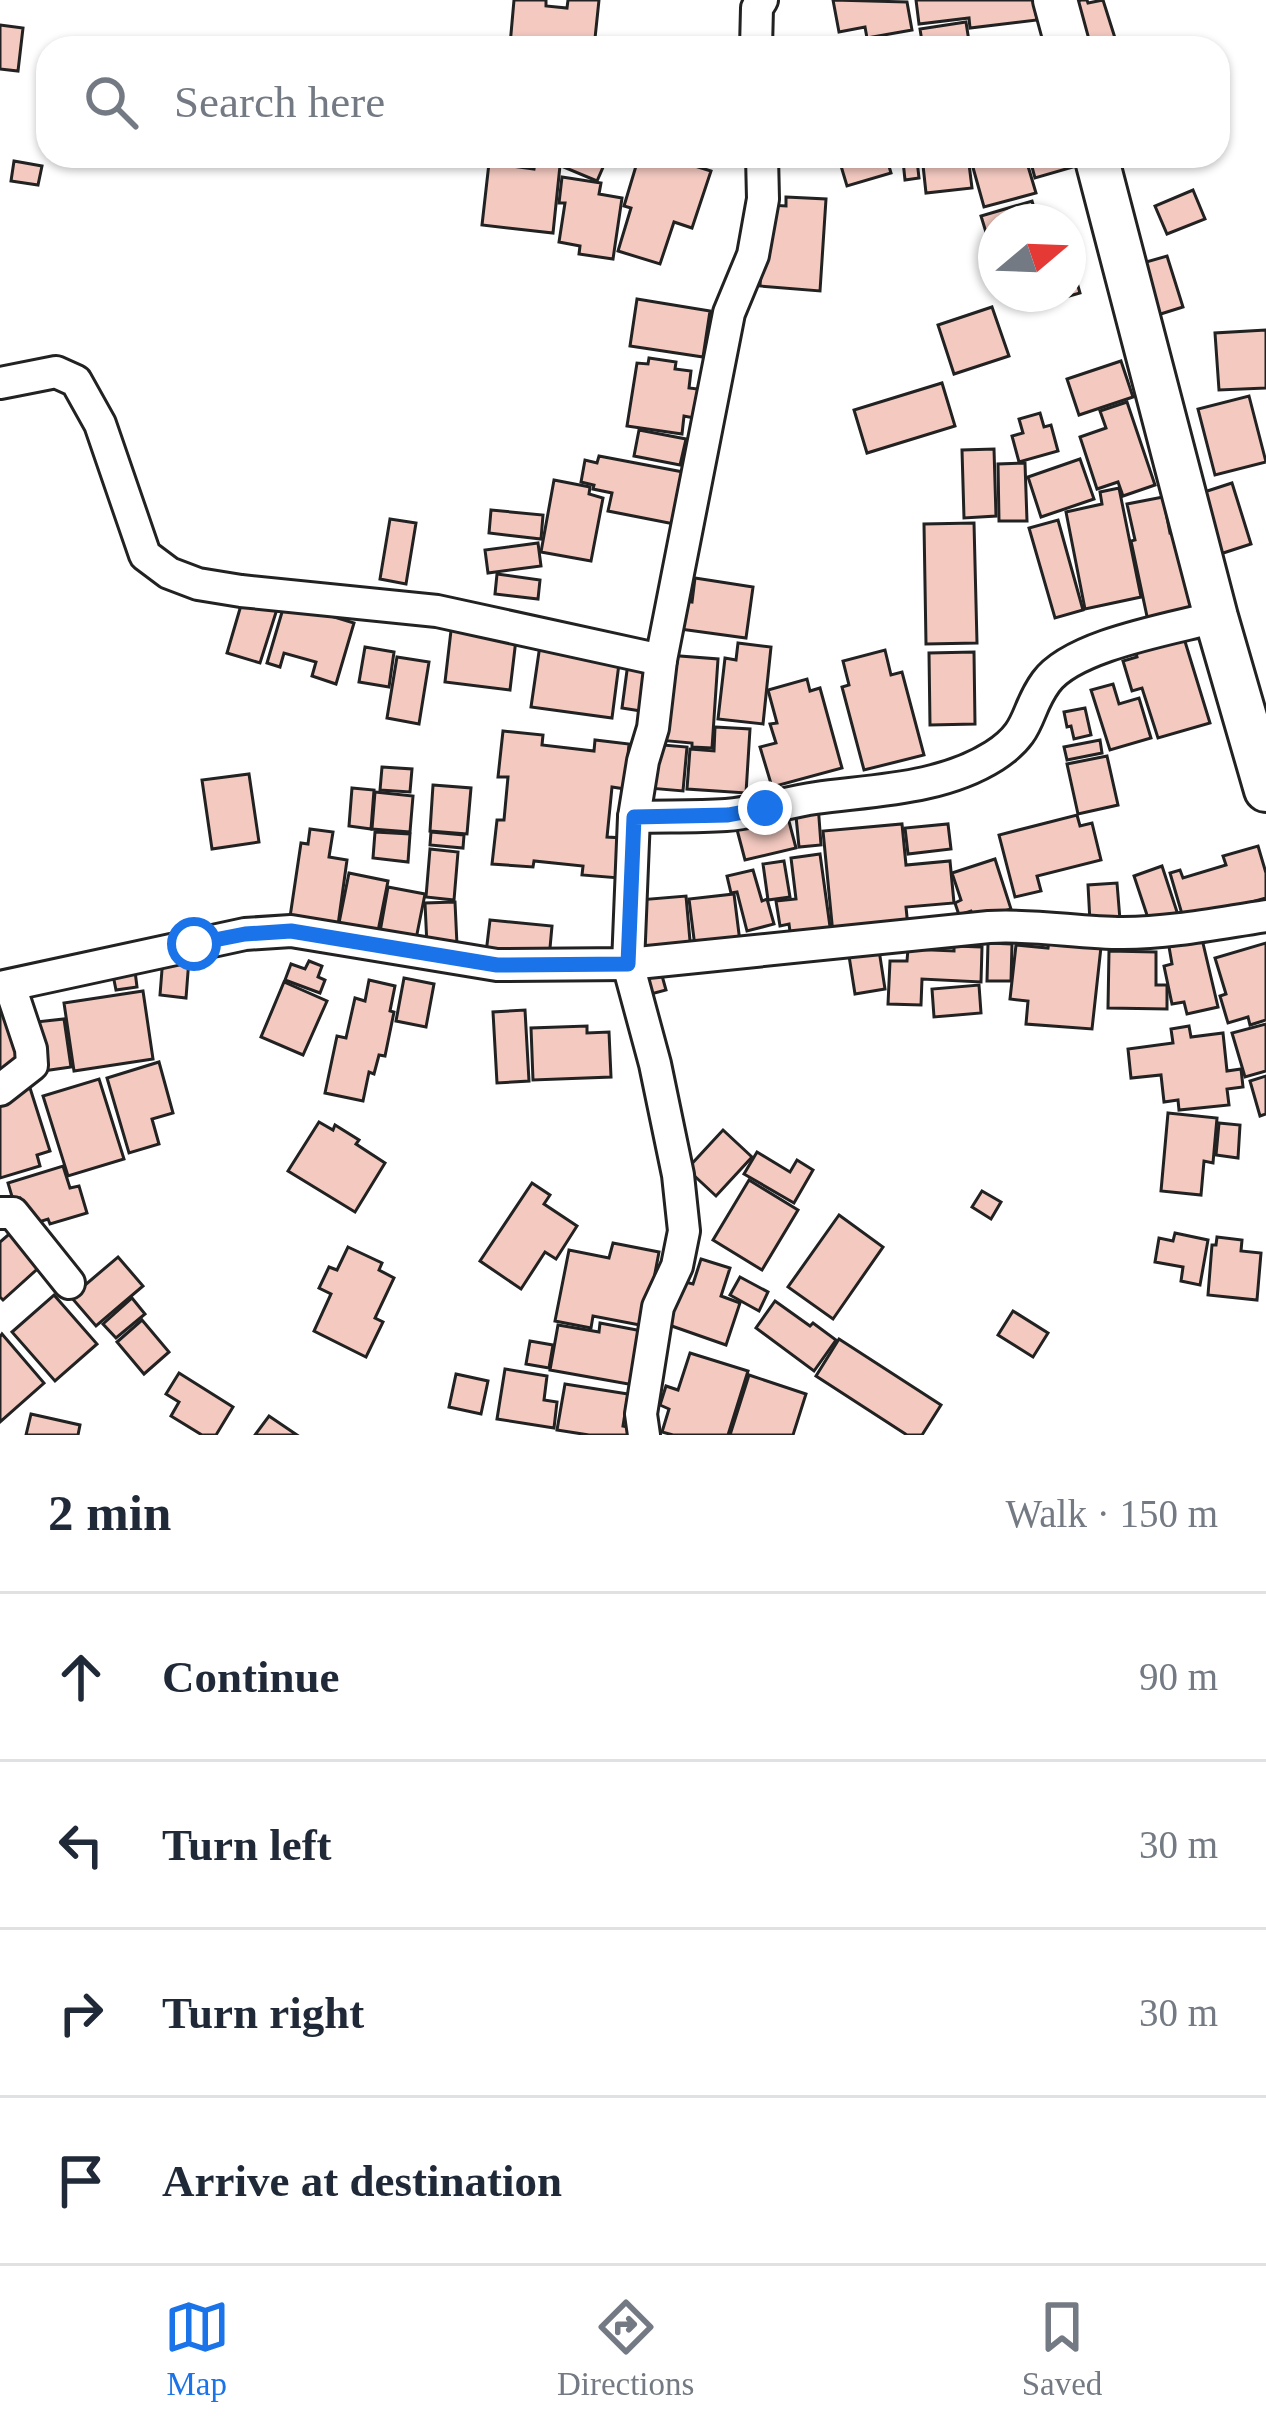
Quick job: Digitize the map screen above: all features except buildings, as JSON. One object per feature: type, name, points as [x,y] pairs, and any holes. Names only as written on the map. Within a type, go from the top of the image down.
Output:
[{"type":"main road","points":[[1055,0],[1065,36]]},
{"type":"main road","points":[[1099,168],[1266,790]]},
{"type":"street","points":[[756,36],[757,8],[762,0]]},
{"type":"street","points":[[644,1435],[641,1414],[658,1307],[677,1266],[684,1231],[656,1064],[628,964],[634,817],[730,313],[753,255],[763,199],[762,168]]},
{"type":"street","points":[[0,383],[56,372],[76,381],[100,424],[146,555],[170,573],[198,584],[241,591],[437,611],[662,660]]},
{"type":"street","points":[[634,817],[728,815],[800,800],[896,790],[957,772],[991,758],[1013,742],[1025,728],[1046,682],[1067,662],[1106,646],[1216,617]]},
{"type":"street","points":[[0,1090],[32,1065],[31,1049],[5,987],[245,934],[291,931],[497,965],[628,964],[989,927],[1156,932],[1266,916]]},
{"type":"street","points":[[0,1214],[13,1213],[69,1283]]},
{"type":"route","points":[[194,944],[291,931],[497,965],[628,964],[634,817],[728,815],[765,808]]}]
